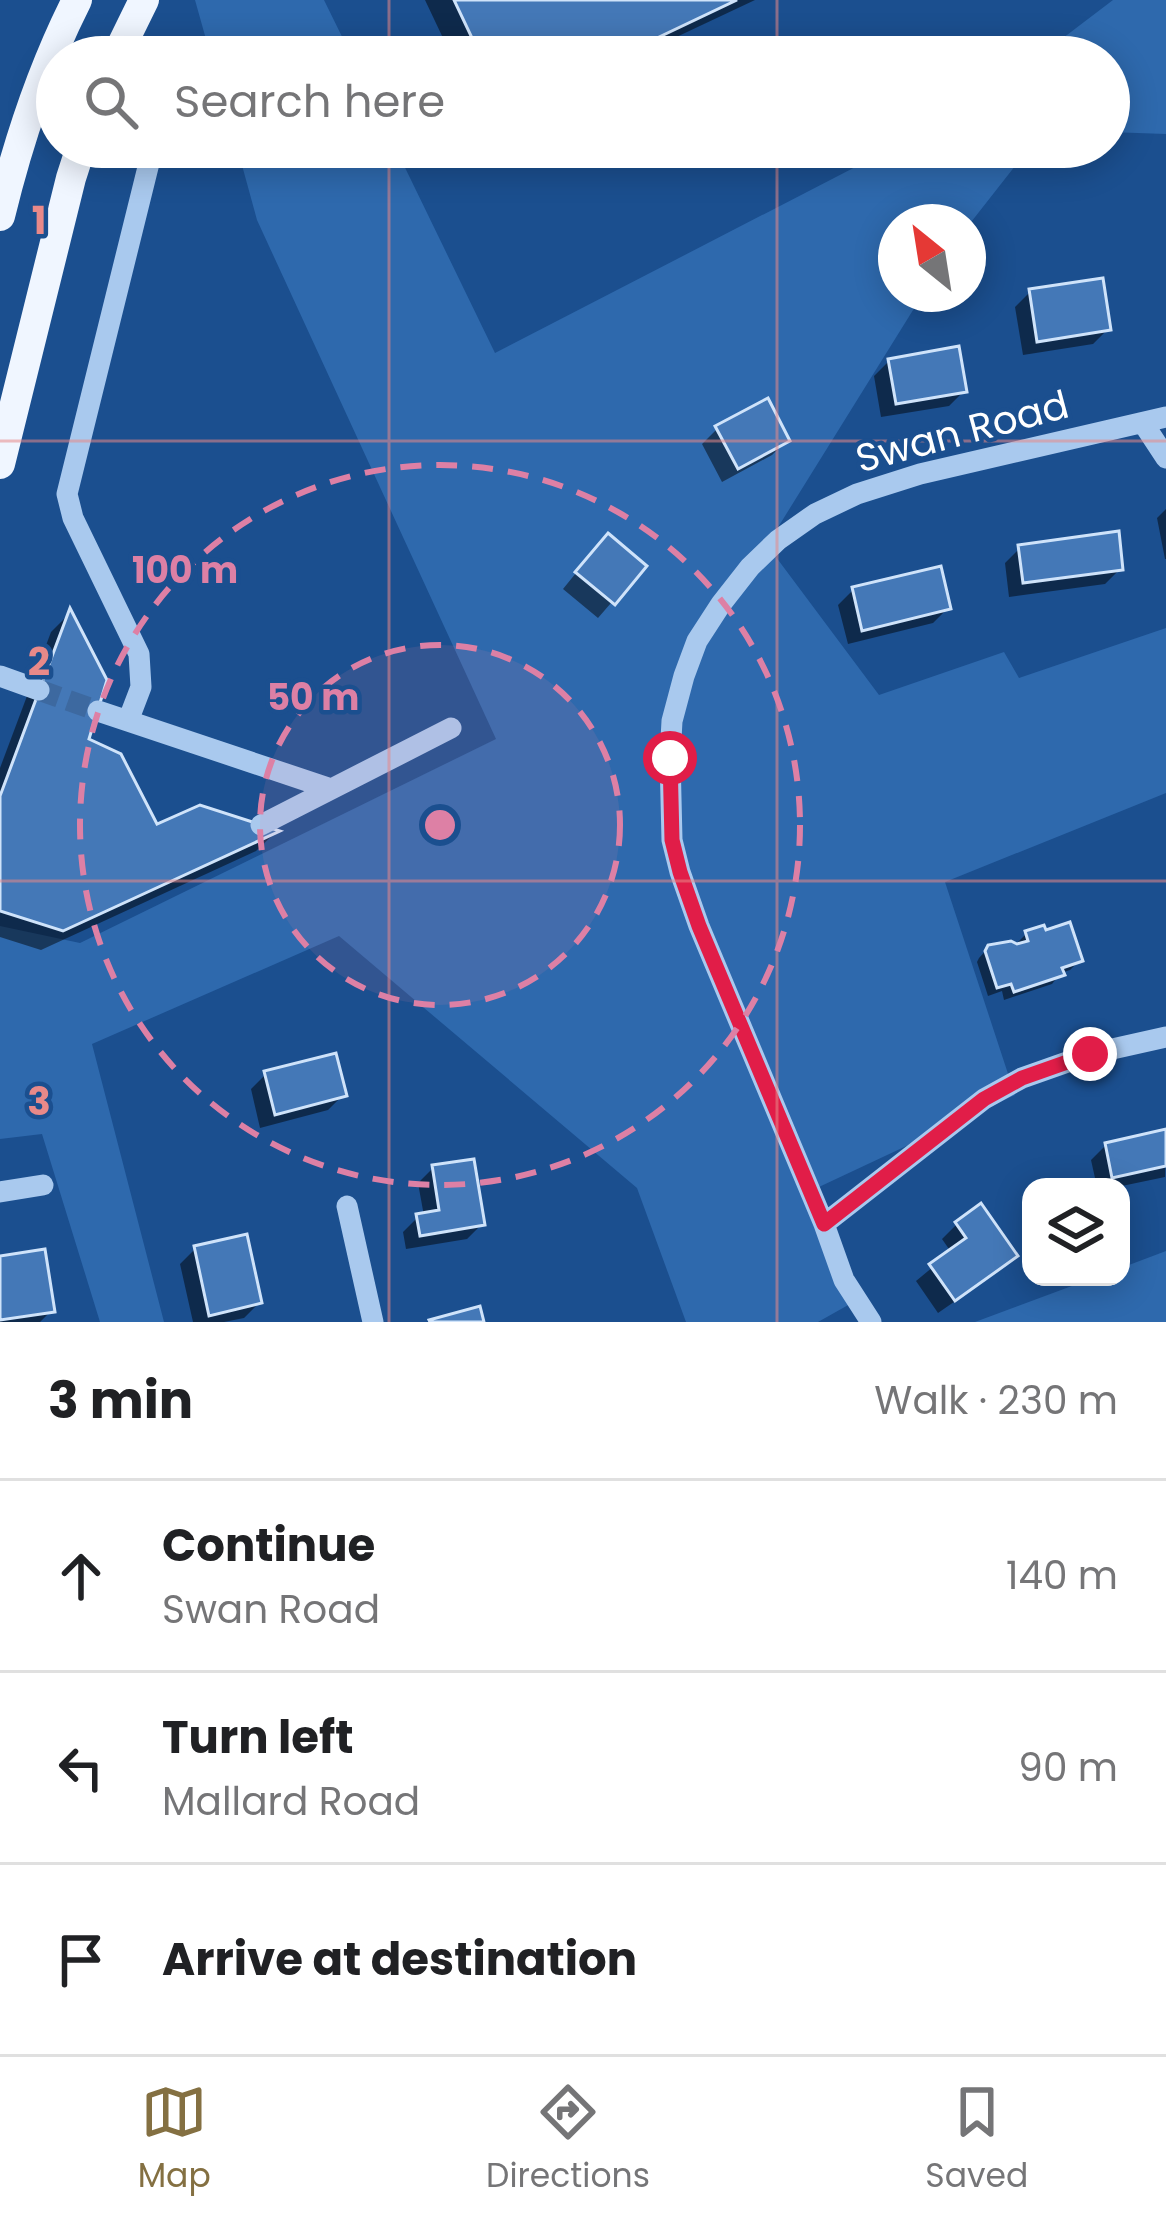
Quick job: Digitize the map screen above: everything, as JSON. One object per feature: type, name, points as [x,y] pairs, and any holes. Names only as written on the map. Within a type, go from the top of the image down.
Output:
[{"type":"main road","points":[[61,36],[77,0]]},
{"type":"main road","points":[[126,36],[144,0]]},
{"type":"main road","points":[[0,217],[36,97]]},
{"type":"main road","points":[[0,464],[74,168]]},
{"type":"street","points":[[128,721],[141,687],[139,654],[73,518],[67,494],[148,168]]},
{"type":"street","name":"Swan Road","points":[[871,1322],[844,1280],[680,872],[672,840],[672,721],[683,676],[697,641],[750,567],[815,514],[857,494],[920,474],[1166,417]]},
{"type":"street","points":[[1143,423],[1166,458]]},
{"type":"street","points":[[0,676],[40,690]]},
{"type":"street","points":[[98,710],[331,789]]},
{"type":"street","points":[[261,825],[452,728]]},
{"type":"street","points":[[824,1224],[984,1099],[1022,1078],[1166,1037]]},
{"type":"street","points":[[0,1192],[43,1185]]},
{"type":"street","points":[[347,1206],[373,1322]]},
{"type":"shaded area","points":[[195,0],[324,0],[342,36],[205,36]]},
{"type":"shaded area","points":[[1113,0],[1166,0],[1166,134],[1130,133],[1130,36],[1066,36]]},
{"type":"shaded area","points":[[243,168],[405,168],[495,353],[853,168],[1014,168],[985,204],[878,204],[878,312],[912,312],[767,545],[879,695],[1004,652],[1019,678],[1166,628],[1166,793],[945,882],[1015,1095],[804,1194],[850,1304],[818,1322],[686,1322],[637,1188],[339,936],[92,1044],[164,1322],[100,1322],[42,1134],[0,1139],[0,926],[80,943],[496,739],[257,220]]},
{"type":"shaded area","points":[[1166,1251],[1166,1322],[975,1322],[1072,1286],[1130,1286],[1130,1265]]},
{"type":"building","points":[[454,0],[737,0],[661,36],[471,36]]},
{"type":"building","points":[[1103,278],[1111,330],[1037,342],[1029,289]]},
{"type":"building","points":[[959,346],[967,392],[896,404],[888,359]]},
{"type":"building","points":[[768,398],[790,441],[738,469],[715,426]]},
{"type":"building","points":[[1119,531],[1123,570],[1023,583],[1018,545]]},
{"type":"building","points":[[608,533],[647,566],[615,605],[575,572]]},
{"type":"building","points":[[941,566],[951,609],[862,631],[852,587]]},
{"type":"building","points":[[70,608],[107,680],[89,739],[121,754],[157,824],[200,805],[280,831],[63,931],[0,911],[0,796]]},
{"type":"building","points":[[1070,922],[1083,961],[1062,968],[1065,975],[1014,992],[1011,984],[997,988],[985,951],[988,945],[1028,941],[1025,931]]},
{"type":"building","points":[[336,1053],[347,1096],[275,1115],[264,1071]]},
{"type":"building","points":[[1166,1129],[1166,1166],[1112,1178],[1105,1143]]},
{"type":"building","points":[[474,1159],[485,1225],[420,1236],[416,1214],[439,1210],[432,1165]]},
{"type":"building","points":[[981,1203],[1018,1256],[955,1301],[929,1264],[966,1238],[955,1222]]},
{"type":"building","points":[[247,1234],[262,1303],[209,1316],[194,1246]]},
{"type":"building","points":[[45,1249],[55,1312],[0,1320],[0,1256]]},
{"type":"building","points":[[480,1306],[484,1322],[429,1320]]},
{"type":"tunnel","points":[[39,690],[98,711]]},
{"type":"route","points":[[670,758],[672,840],[680,872],[824,1224],[984,1099],[1022,1078],[1090,1054]]}]
